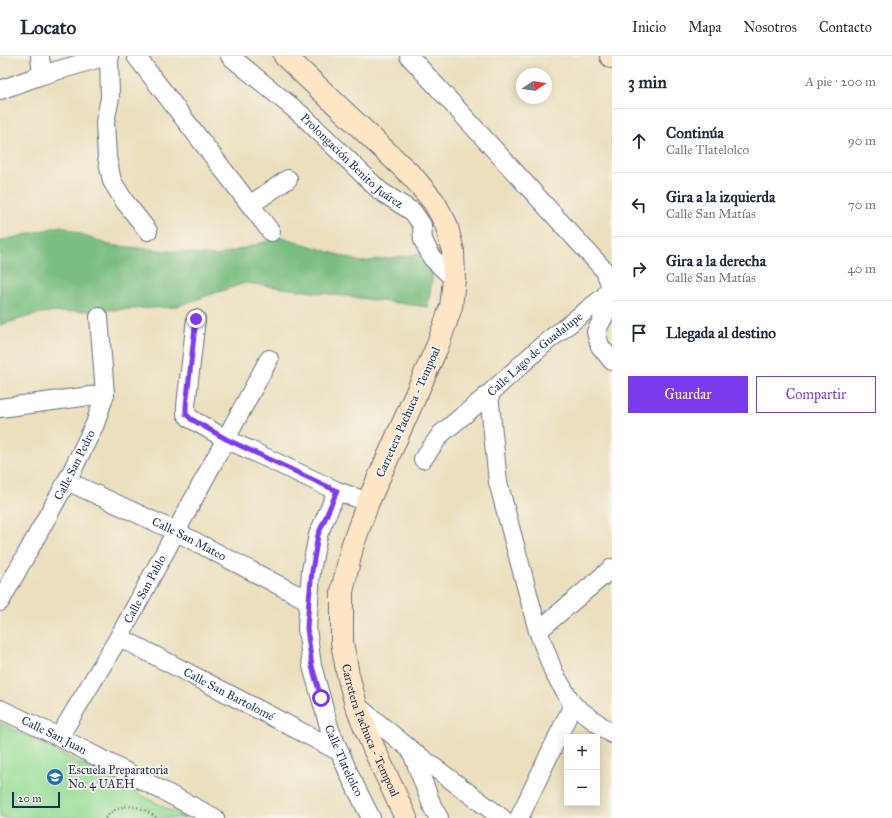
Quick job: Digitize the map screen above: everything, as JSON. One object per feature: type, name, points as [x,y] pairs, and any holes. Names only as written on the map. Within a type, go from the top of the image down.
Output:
[{"type":"main road","name":"Carretera Pachuca - Tempoal","points":[[285,56],[413,177],[434,202],[446,224],[453,251],[454,279],[452,307],[437,347],[368,502],[352,547],[342,592],[342,642],[348,675],[356,705],[374,749],[406,818]]},
{"type":"street","points":[[40,56],[42,75]]},
{"type":"street","points":[[0,90],[42,75],[108,56],[110,98],[105,122],[109,169],[112,180],[125,202],[148,231]]},
{"type":"street","points":[[136,56],[271,232]]},
{"type":"street","name":"Prolongación Benito Juárez","points":[[230,56],[304,117],[380,191],[413,212],[422,225],[423,240],[432,258],[454,279]]},
{"type":"street","name":"Calle Lago de Guadalupe","points":[[409,56],[605,271],[611,287],[605,296],[545,343],[489,394],[498,482],[538,631],[554,673],[573,705],[612,734]]},
{"type":"street","points":[[250,205],[288,179]]},
{"type":"street","points":[[612,305],[605,314],[596,332],[600,346],[612,361]]},
{"type":"street","name":"Calle San Pedro","points":[[0,602],[67,481],[95,424],[105,394],[99,317]]},
{"type":"street","points":[[196,319],[186,414],[191,419],[226,439],[337,491],[368,502]]},
{"type":"street","name":"Calle San Pablo","points":[[59,737],[119,637],[269,359]]},
{"type":"street","points":[[0,408],[105,394]]},
{"type":"street","points":[[423,459],[442,434],[489,394]]},
{"type":"street","name":"Calle San Mateo","points":[[67,481],[175,531],[309,600]]},
{"type":"street","name":"Calle Tlatelolco","points":[[337,491],[318,535],[312,571],[307,628],[312,666],[330,730],[372,818]]},
{"type":"street","points":[[538,631],[612,568]]},
{"type":"street","name":"Calle San Bartolomé","points":[[119,637],[340,752]]},
{"type":"street","points":[[356,705],[411,750],[502,818]]},
{"type":"street","points":[[519,818],[573,705]]},
{"type":"street","name":"Calle San Juan","points":[[0,709],[59,737],[215,818]]},
{"type":"street","points":[[411,750],[433,808],[439,818]]},
{"type":"path","points":[[105,818],[111,812],[123,806],[142,808],[157,818]]},
{"type":"green space","points":[[61,226],[109,245],[217,256],[282,237],[361,262],[436,252],[428,307],[245,283],[174,307],[41,313],[0,325],[0,241]]},
{"type":"green space","name":"Escuela Preparatoria No. 4 UAEH","points":[[0,723],[31,738],[185,818],[0,818]]},
{"type":"place","name":"Escuela Preparatoria No. 4 UAEH","points":[[55,777]]},
{"type":"route","points":[[196,319],[186,414],[191,419],[226,439],[337,491],[318,535],[309,600],[307,628],[312,666],[321,698]]}]
